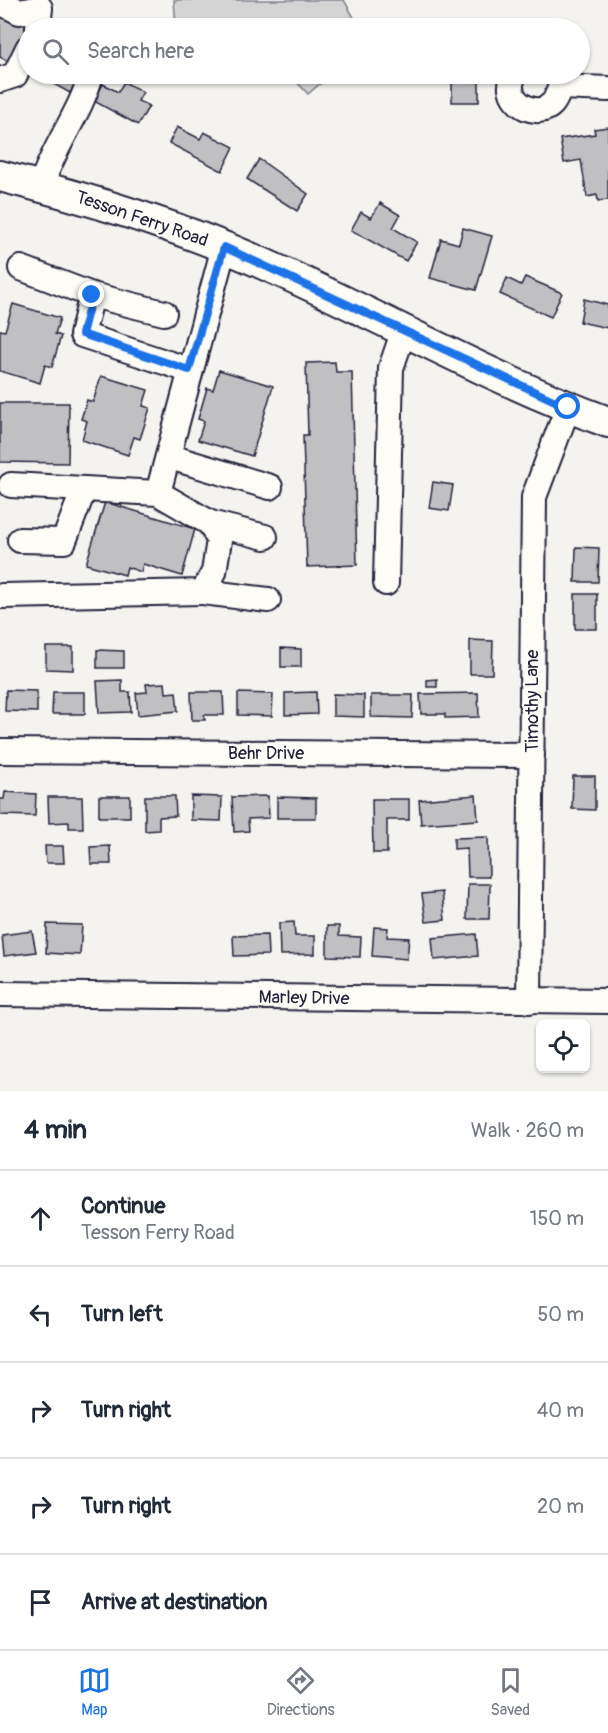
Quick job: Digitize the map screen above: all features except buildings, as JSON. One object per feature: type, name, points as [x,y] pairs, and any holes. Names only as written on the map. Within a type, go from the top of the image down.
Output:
[{"type":"main road","name":"Tesson Ferry Road","points":[[0,176],[140,215],[224,247],[568,407],[608,422]]},
{"type":"street","points":[[3,3],[19,12],[40,8],[39,18]]},
{"type":"street","points":[[0,80],[15,75],[18,69]]},
{"type":"street","points":[[41,186],[49,162],[89,84]]},
{"type":"street","points":[[511,84],[510,88],[517,102],[529,110],[543,109],[553,104],[558,84]]},
{"type":"street","points":[[581,84],[608,89]]},
{"type":"street","points":[[158,493],[170,457],[189,370],[224,247]]},
{"type":"street","points":[[21,268],[92,295],[164,313]]},
{"type":"street","points":[[92,295],[82,334],[189,370]]},
{"type":"street","points":[[386,582],[391,368],[404,330]]},
{"type":"street","name":"Timothy Lane","points":[[529,1001],[534,497],[568,407]]},
{"type":"street","points":[[170,457],[270,487]]},
{"type":"street","points":[[11,485],[158,493],[210,523],[265,537]]},
{"type":"street","points":[[20,540],[64,541],[84,489]]},
{"type":"street","points":[[203,592],[214,572],[218,555],[219,540],[210,523]]},
{"type":"street","points":[[2,596],[203,592],[268,600]]},
{"type":"street","name":"Behr Drive","points":[[0,751],[532,755]]},
{"type":"street","name":"Marley Drive","points":[[0,994],[608,1001]]},
{"type":"shaded area","points":[[174,0],[344,0],[354,18],[175,18]]},
{"type":"shaded area","points":[[299,84],[320,84],[308,94]]},
{"type":"route","points":[[92,295],[82,334],[189,370],[224,247],[266,264],[568,407]]}]
